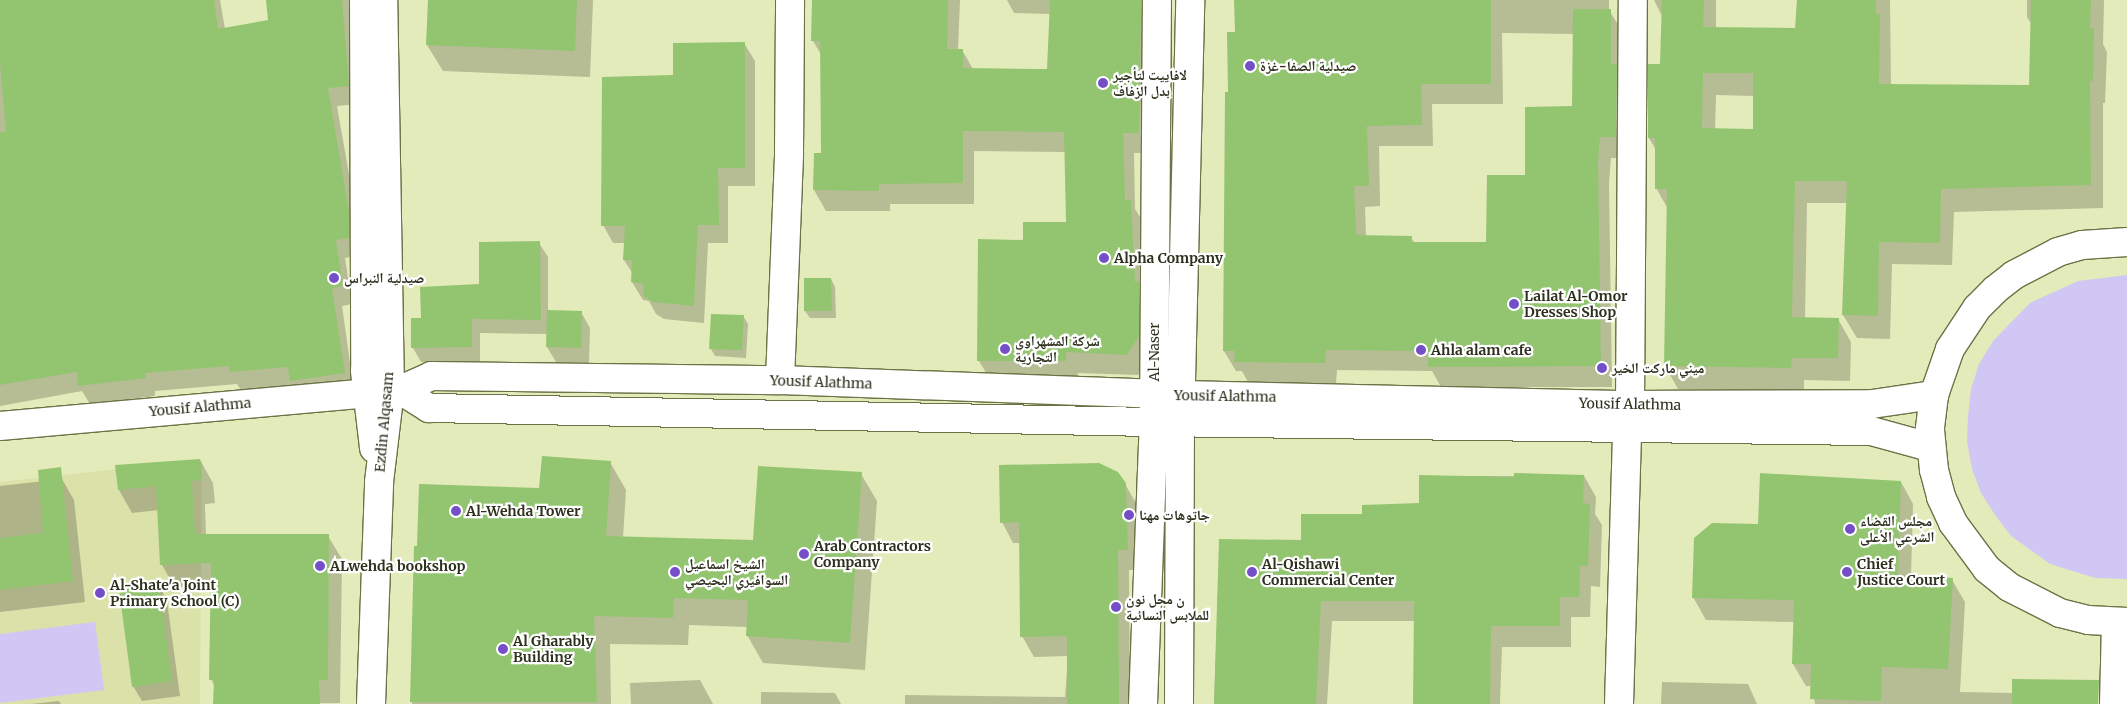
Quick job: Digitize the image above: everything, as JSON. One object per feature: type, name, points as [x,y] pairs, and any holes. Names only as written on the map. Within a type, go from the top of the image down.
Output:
[{"type":"street","name":"Ezdin Alqasam","points":[[364,0],[362,238],[385,391]]},
{"type":"street","name":"Ezdin Alqasam","points":[[371,704],[379,482],[385,391],[383,0]]},
{"type":"street","points":[[780,380],[789,153],[790,0]]},
{"type":"street","name":"Al-Naser","points":[[1157,0],[1153,394],[1167,422],[1179,704]]},
{"type":"street","name":"Al-Naser","points":[[1144,704],[1167,422],[1182,395],[1190,0]]},
{"type":"street","points":[[1619,704],[1628,416],[1633,0]]},
{"type":"street","points":[[2114,704],[2122,623],[2060,613],[2009,587],[1987,569],[1953,523],[1941,497],[1930,447],[1934,395],[1950,349],[1962,328],[1977,308],[2014,275],[2043,259],[2082,245],[2127,242]]},
{"type":"street","name":"Yousif Alathma","points":[[0,426],[385,391],[431,376],[780,380],[1182,395],[1628,416],[1871,431],[1930,447]]},
{"type":"street","name":"Yousif Alathma","points":[[385,391],[429,408],[1167,422],[1628,416],[1872,404],[1934,395]]},
{"type":"shaded area","points":[[2127,275],[2127,579],[2095,578],[2050,564],[2011,536],[1981,493],[1972,469],[1967,442],[1968,416],[1971,389],[1979,364],[1993,341],[2030,303],[2078,281]]},
{"type":"shaded area","name":"Al-Shate'a Joint Primary School (C)","points":[[202,460],[200,704],[0,704],[0,482]]},
{"type":"shaded area","points":[[95,622],[104,690],[0,703],[0,634]]},
{"type":"building","points":[[0,0],[214,0],[218,29],[268,20],[266,0],[342,0],[349,86],[328,88],[349,212],[349,238],[336,240],[343,286],[332,288],[345,373],[290,381],[288,367],[229,372],[229,366],[145,373],[146,378],[78,386],[77,372],[0,385],[0,132],[6,132],[0,63]]},
{"type":"building","points":[[428,0],[577,0],[575,51],[426,45]]},
{"type":"building","points":[[812,0],[948,0],[947,49],[963,49],[963,68],[1047,69],[1050,0],[1141,0],[1139,133],[1123,133],[1125,200],[1131,200],[1135,282],[1139,281],[1139,336],[1127,355],[1066,352],[1066,361],[977,361],[978,239],[1023,240],[1023,222],[1066,222],[1064,132],[963,131],[963,183],[879,184],[879,191],[813,190],[814,153],[821,153],[820,41],[811,41]]},
{"type":"building","points":[[1234,0],[1491,0],[1491,84],[1421,84],[1422,125],[1367,126],[1369,186],[1354,186],[1356,235],[1412,236],[1411,242],[1486,242],[1487,175],[1525,175],[1525,107],[1572,106],[1573,9],[1611,9],[1611,64],[1617,64],[1616,137],[1600,137],[1598,162],[1601,366],[1428,367],[1428,351],[1326,350],[1325,363],[1234,362],[1235,351],[1223,351],[1225,92],[1228,92],[1227,32],[1235,32]]},
{"type":"building","points":[[1662,0],[1704,0],[1703,27],[1795,28],[1797,0],[1876,0],[1876,14],[1880,14],[1879,84],[2029,85],[2031,0],[2091,0],[2090,28],[2094,28],[2093,81],[2090,81],[2091,185],[1941,189],[1940,243],[1879,242],[1878,316],[1842,315],[1847,181],[1795,181],[1792,317],[1839,318],[1838,358],[1792,358],[1791,368],[1664,366],[1667,189],[1655,189],[1655,138],[1648,138],[1648,64],[1660,64]],"holes":[[[1703,73],[1753,73],[1753,129],[1702,128]]]},
{"type":"building","points":[[745,42],[745,168],[718,168],[719,225],[698,225],[694,306],[653,302],[644,296],[643,284],[631,282],[632,260],[623,260],[625,226],[601,226],[602,77],[673,75],[673,43]]},
{"type":"building","points":[[540,241],[541,320],[472,319],[472,347],[411,348],[411,318],[421,318],[420,287],[479,284],[479,242]]},
{"type":"building","points":[[804,278],[831,278],[832,311],[804,311]]},
{"type":"building","points":[[547,310],[582,311],[581,348],[546,347]]},
{"type":"building","points":[[711,314],[744,315],[742,350],[709,349]]},
{"type":"building","points":[[542,456],[611,461],[606,536],[753,540],[758,466],[862,472],[850,643],[746,636],[748,600],[674,598],[673,618],[594,616],[597,702],[410,702],[414,546],[417,546],[419,484],[539,488]]},
{"type":"building","points":[[200,459],[202,480],[192,481],[195,534],[329,534],[328,680],[319,680],[320,704],[213,704],[214,680],[209,680],[211,563],[160,565],[156,486],[118,490],[115,465]]},
{"type":"building","points":[[1099,463],[1118,472],[1126,483],[1128,550],[1118,550],[1119,704],[1067,704],[1067,636],[1020,637],[1019,522],[1000,523],[999,465]]},
{"type":"building","points":[[61,467],[73,581],[0,590],[0,538],[43,533],[38,470]]},
{"type":"building","points":[[1514,473],[1584,475],[1583,503],[1590,504],[1588,566],[1580,566],[1579,597],[1560,597],[1560,626],[1491,626],[1490,704],[1413,704],[1414,601],[1321,601],[1316,704],[1214,704],[1219,539],[1301,540],[1301,514],[1362,514],[1362,505],[1419,503],[1419,475],[1514,477]]},
{"type":"building","points":[[1760,473],[1901,481],[1898,575],[1953,578],[1948,669],[1882,667],[1881,701],[1810,699],[1811,664],[1792,664],[1794,600],[1692,598],[1694,538],[1712,523],[1758,524]]},
{"type":"building","points":[[159,584],[172,681],[132,687],[119,589]]},
{"type":"building","points":[[2012,679],[2099,680],[2098,704],[2012,704]]},
{"type":"place","name":"صيدلية الصفا-غزة","points":[[1250,66]]},
{"type":"place","name":"لافاييت لتأجير بدل الزفاف","points":[[1103,83]]},
{"type":"place","name":"Alpha Company","points":[[1104,258]]},
{"type":"place","name":"صيدلية النبراس","points":[[334,278]]},
{"type":"place","name":"Lailat Al-Omor Dresses Shop","points":[[1514,304]]},
{"type":"place","name":"شركة المشهراوي التجارية","points":[[1005,349]]},
{"type":"place","name":"Ahla alam cafe","points":[[1421,350]]},
{"type":"place","name":"ميني ماركت الخير","points":[[1602,368]]},
{"type":"place","name":"Al-Wehda Tower","points":[[456,511]]},
{"type":"place","name":"جاتوهات مهنا","points":[[1129,515]]},
{"type":"place","name":"مجلس القضاء الشرعي الأعلى","points":[[1850,529]]},
{"type":"place","name":"Arab Contractors Company","points":[[804,554]]},
{"type":"place","name":"ALwehda bookshop","points":[[320,566]]},
{"type":"place","name":"الشيخ اسماعيل السوافيري البحيصي","points":[[675,572]]},
{"type":"place","name":"Al-Qishawi Commercial Center","points":[[1252,572]]},
{"type":"place","name":"Chief Justice Court","points":[[1847,572]]},
{"type":"place","name":"Al-Shate'a Joint Primary School (C)","points":[[100,593]]},
{"type":"place","name":"ن محل نون للملابس النسائية","points":[[1116,607]]},
{"type":"place","name":"Al Gharably Building","points":[[503,649]]}]
